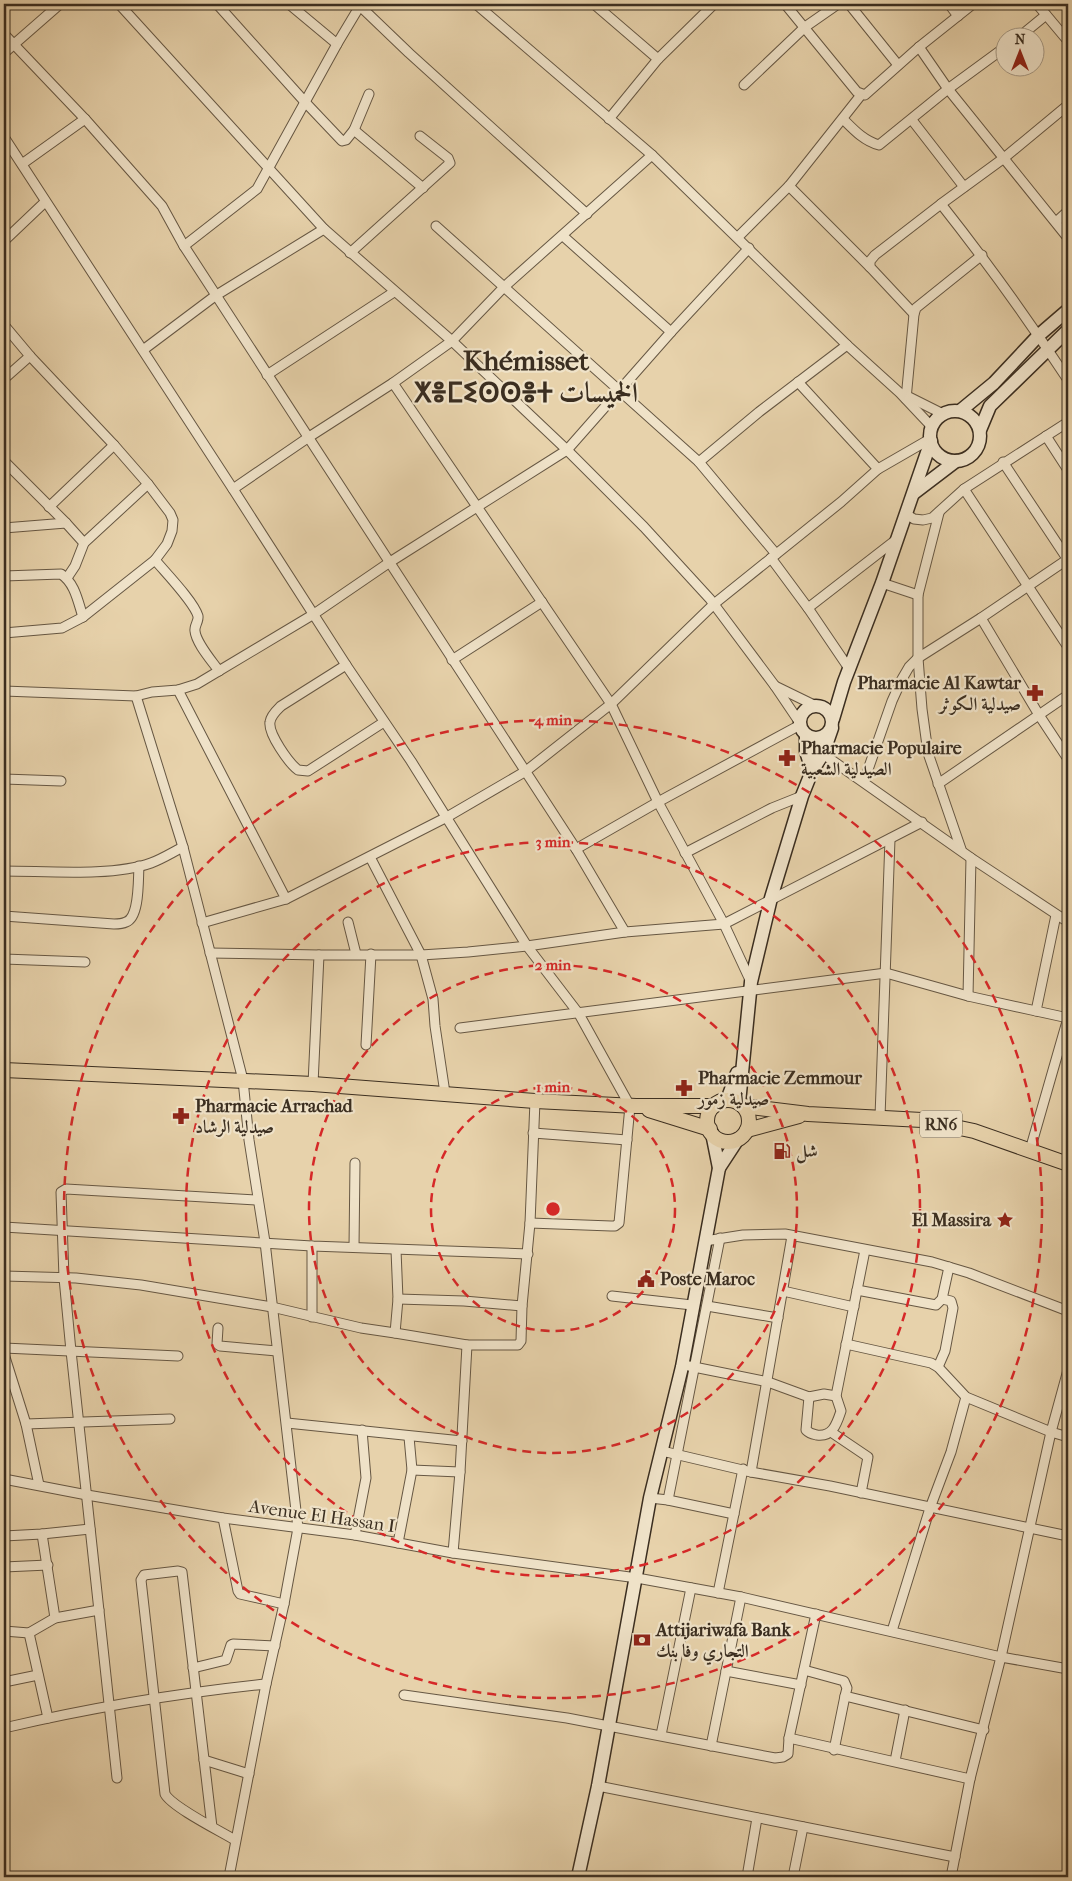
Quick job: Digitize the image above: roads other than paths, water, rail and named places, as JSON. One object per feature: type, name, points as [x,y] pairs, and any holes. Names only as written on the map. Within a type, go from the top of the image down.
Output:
[{"type":"main road","points":[[960,411],[994,382],[1039,335],[1068,310]]},
{"type":"main road","points":[[914,493],[956,461],[970,456],[975,451],[980,437],[980,430],[990,406],[1068,330]]},
{"type":"main road","points":[[578,1877],[598,1786],[650,1498],[688,1366],[692,1305],[719,1168],[708,1117],[731,1104],[742,1062],[751,986],[771,898],[802,796],[812,771],[823,754],[844,682],[914,493],[936,419],[948,412],[960,411],[972,418],[980,430]]},
{"type":"main road","points":[[931,436],[937,454],[943,458],[956,461]]},
{"type":"main road","points":[[812,771],[802,728],[803,711],[817,705],[844,682]]},
{"type":"main road","points":[[802,728],[818,738],[828,733],[832,724],[826,708],[817,705]]},
{"type":"main road","name":"RN6","points":[[4,1070],[313,1084],[536,1101],[633,1106],[731,1104],[808,1114],[922,1120],[974,1131],[1068,1164]]},
{"type":"main road","points":[[719,1168],[743,1134],[749,1117],[731,1104]]},
{"type":"main road","name":"RN6","points":[[633,1106],[711,1131],[721,1140],[727,1141],[743,1134],[808,1114]]},
{"type":"street","points":[[4,54],[60,4]]},
{"type":"street","points":[[119,4],[324,229],[452,341],[568,450],[644,527],[714,604],[775,686],[802,728],[658,802],[576,849]]},
{"type":"street","points":[[217,4],[305,102],[342,140],[346,140],[354,130],[370,94]]},
{"type":"street","points":[[289,4],[336,44]]},
{"type":"street","points":[[202,922],[286,899],[447,817],[526,771],[611,704],[714,604],[841,502],[878,469],[931,436],[904,396],[847,344],[652,155],[476,4]]},
{"type":"street","points":[[594,4],[658,59]]},
{"type":"street","points":[[609,119],[658,59],[712,4]]},
{"type":"street","points":[[786,4],[861,95]]},
{"type":"street","points":[[744,85],[805,27],[838,4]]},
{"type":"street","points":[[849,4],[898,65]]},
{"type":"street","points":[[949,4],[958,16]]},
{"type":"street","points":[[738,238],[789,186],[844,119],[861,95],[869,93],[919,47],[973,4]]},
{"type":"street","points":[[1037,4],[1068,41]]},
{"type":"street","points":[[184,246],[257,189],[336,44],[361,5],[423,66],[587,214]]},
{"type":"street","points":[[1030,28],[1046,15]]},
{"type":"street","points":[[4,34],[85,119],[162,206],[184,246],[216,296],[576,849],[625,932]]},
{"type":"street","points":[[919,47],[948,89],[1068,238]]},
{"type":"street","points":[[844,119],[870,142],[879,145],[948,89],[994,55]]},
{"type":"street","points":[[870,267],[870,261],[875,255],[1004,158],[1068,105]]},
{"type":"street","points":[[22,164],[85,119]]},
{"type":"street","points":[[912,120],[964,188]]},
{"type":"street","points":[[354,130],[423,188]]},
{"type":"street","points":[[350,253],[450,163],[448,158],[420,136]]},
{"type":"street","points":[[4,137],[44,202],[143,350],[346,665],[447,817],[527,946],[580,1014],[633,1106],[627,1140],[619,1223],[615,1226],[530,1223]]},
{"type":"street","points":[[234,489],[308,437],[393,383],[452,341],[504,287],[652,155]]},
{"type":"street","points":[[789,186],[914,314]]},
{"type":"street","points":[[4,241],[44,202]]},
{"type":"street","points":[[941,204],[982,255],[1048,348],[1068,380]]},
{"type":"street","points":[[1056,222],[1068,211]]},
{"type":"street","points":[[436,226],[699,462],[774,556],[850,670]]},
{"type":"street","points":[[143,350],[216,296],[324,229]]},
{"type":"street","points":[[563,236],[671,332]]},
{"type":"street","points":[[4,691],[136,696],[152,692],[178,690],[196,684],[219,671],[314,614],[390,562],[568,450],[671,332],[749,248]]},
{"type":"street","points":[[904,396],[916,308],[982,255]]},
{"type":"street","points":[[267,375],[394,292]]},
{"type":"street","points":[[4,325],[30,356],[148,484],[173,520],[172,531],[167,544],[155,560],[83,617],[62,628],[4,633]]},
{"type":"street","points":[[699,462],[758,412],[847,344]]},
{"type":"street","points":[[4,379],[30,356]]},
{"type":"street","points":[[798,382],[878,469]]},
{"type":"street","points":[[393,383],[611,704],[658,802],[724,924],[751,986]]},
{"type":"street","points":[[904,396],[943,414]]},
{"type":"street","points":[[906,514],[914,519],[932,518],[964,489],[1003,462],[1068,422]]},
{"type":"street","points":[[1046,436],[1068,470]]},
{"type":"street","points":[[49,507],[114,445]]},
{"type":"street","points":[[4,461],[84,543]]},
{"type":"street","points":[[864,781],[897,688],[905,672],[918,658],[1068,560],[1003,462]]},
{"type":"street","points":[[67,578],[75,566],[84,543],[148,484]]},
{"type":"street","points":[[964,489],[1068,647]]},
{"type":"street","points":[[939,513],[918,595],[918,658],[927,744],[938,784],[961,849]]},
{"type":"street","points":[[4,528],[66,523]]},
{"type":"street","points":[[808,608],[897,539]]},
{"type":"street","points":[[155,560],[197,615],[196,636],[219,671]]},
{"type":"street","points":[[4,576],[61,574],[72,585],[83,617]]},
{"type":"street","points":[[882,583],[918,595]]},
{"type":"street","points":[[452,660],[542,602]]},
{"type":"street","points":[[981,618],[1039,715],[1068,759]]},
{"type":"street","points":[[346,665],[281,706],[275,712],[270,724],[272,734],[287,757],[298,770],[308,770],[384,722]]},
{"type":"street","points":[[775,686],[817,705]]},
{"type":"street","points":[[178,690],[286,899]]},
{"type":"street","points":[[938,784],[1068,695]]},
{"type":"street","points":[[136,696],[183,847],[243,1080],[265,1242],[298,1528],[229,1877]]},
{"type":"street","points":[[806,750],[823,754],[972,858],[1068,922]]},
{"type":"street","points":[[4,779],[61,780]]},
{"type":"street","points":[[685,853],[772,808],[802,796]]},
{"type":"street","points":[[210,952],[319,955],[421,954],[527,946],[625,932],[724,924],[771,898],[922,822]]},
{"type":"street","points":[[880,1117],[890,839]]},
{"type":"street","points":[[4,870],[97,871],[139,866],[183,847]]},
{"type":"street","points":[[370,857],[421,954],[433,999],[445,1093]]},
{"type":"street","points":[[968,996],[972,858]]},
{"type":"street","points":[[4,916],[114,924],[126,922],[132,917],[135,908],[139,866]]},
{"type":"street","points":[[1036,1011],[1056,914]]},
{"type":"street","points":[[348,922],[356,954]]},
{"type":"street","points":[[366,1045],[372,954]]},
{"type":"street","points":[[313,1084],[319,955]]},
{"type":"street","points":[[4,959],[85,962]]},
{"type":"street","points":[[460,1028],[580,1014],[751,986],[886,973],[968,996],[1068,1018],[1030,1150]]},
{"type":"street","points":[[4,1276],[64,1278],[140,1285],[272,1307],[312,1317],[467,1345],[518,1345],[521,1341],[522,1306],[528,1254],[536,1101]]},
{"type":"street","points":[[533,1133],[627,1140]]},
{"type":"street","points":[[354,1247],[356,1163]]},
{"type":"street","points":[[117,1778],[64,1278],[61,1194],[64,1190],[258,1200]]},
{"type":"street","points":[[4,1226],[312,1246],[528,1254]]},
{"type":"street","points":[[705,1241],[742,1235],[792,1236],[932,1262],[1068,1311]]},
{"type":"street","points":[[718,1593],[734,1514],[747,1471],[768,1382],[792,1236]]},
{"type":"street","points":[[668,1500],[688,1366],[707,1306],[720,1238]]},
{"type":"street","points":[[312,1246],[312,1317]]},
{"type":"street","points":[[395,1333],[398,1299],[396,1250]]},
{"type":"street","points":[[808,1398],[806,1430],[809,1434],[824,1436],[831,1432],[840,1411],[836,1396],[865,1250]]},
{"type":"street","points":[[857,1290],[936,1305],[942,1299],[948,1267]]},
{"type":"street","points":[[782,1291],[854,1307]]},
{"type":"street","points":[[612,1296],[692,1305]]},
{"type":"street","points":[[398,1299],[464,1301],[522,1306]]},
{"type":"street","points":[[938,1367],[945,1351],[953,1308],[951,1301],[942,1299]]},
{"type":"street","points":[[707,1306],[778,1318]]},
{"type":"street","points":[[218,1328],[216,1340],[220,1346],[277,1351]]},
{"type":"street","points":[[846,1344],[931,1362],[938,1367],[966,1398],[1050,1432],[1068,1436]]},
{"type":"street","points":[[453,1553],[460,1472],[467,1345]]},
{"type":"street","points":[[4,1348],[178,1356]]},
{"type":"street","points":[[4,1354],[26,1424],[39,1485]]},
{"type":"street","points":[[688,1366],[768,1382],[808,1398]]},
{"type":"street","points":[[951,1877],[970,1779],[984,1730],[1001,1657],[1050,1432],[1068,1370]]},
{"type":"street","points":[[808,1398],[815,1394],[836,1396]]},
{"type":"street","points":[[892,1631],[930,1508],[951,1452],[966,1398]]},
{"type":"street","points":[[26,1424],[170,1419]]},
{"type":"street","points":[[287,1423],[462,1441]]},
{"type":"street","points":[[355,1534],[366,1478],[362,1430]]},
{"type":"street","points":[[831,1432],[868,1457],[861,1493]]},
{"type":"street","points":[[398,1543],[412,1470],[409,1437]]},
{"type":"street","points":[[662,1451],[747,1471],[1068,1536]]},
{"type":"street","points":[[412,1470],[460,1472]]},
{"type":"street","name":"Avenue El Hassan I","points":[[4,1479],[223,1518],[355,1534],[453,1553],[637,1578],[741,1597],[1001,1657],[1068,1669]]},
{"type":"street","points":[[650,1498],[734,1514]]},
{"type":"street","points":[[223,1518],[240,1594],[284,1604]]},
{"type":"street","points":[[4,1536],[90,1529]]},
{"type":"street","points":[[42,1534],[55,1618]]},
{"type":"street","points":[[4,1567],[48,1565]]},
{"type":"street","points":[[212,1827],[182,1572],[144,1575],[141,1580],[165,1794],[171,1802],[212,1827],[235,1840]]},
{"type":"street","points":[[661,1735],[692,1588]]},
{"type":"street","points":[[711,1746],[741,1597]]},
{"type":"street","points":[[4,1631],[28,1633],[55,1618],[99,1610]]},
{"type":"street","points":[[404,1695],[568,1718],[783,1758],[788,1754],[789,1738],[816,1614]]},
{"type":"street","points":[[28,1633],[48,1718]]},
{"type":"street","points":[[193,1668],[226,1660],[231,1646],[234,1644],[275,1646]]},
{"type":"street","points":[[804,1670],[844,1681],[847,1688],[834,1750]]},
{"type":"street","points":[[726,1671],[801,1685]]},
{"type":"street","points":[[4,1682],[38,1675]]},
{"type":"street","points":[[4,1728],[196,1691],[266,1684]]},
{"type":"street","points":[[845,1696],[984,1730]]},
{"type":"street","points":[[894,1761],[905,1710]]},
{"type":"street","points":[[789,1738],[834,1750],[894,1761],[970,1779]]},
{"type":"street","points":[[204,1760],[249,1774]]},
{"type":"street","points":[[598,1786],[955,1857]]},
{"type":"street","points":[[748,1877],[757,1818]]},
{"type":"street","points":[[793,1877],[803,1827]]},
{"type":"place","name":"Pharmacie Al Kawtar صيدلية الكوثر","points":[[1035,693]]},
{"type":"place","name":"Pharmacie Populaire الصيدلية الشعبية","points":[[787,758]]},
{"type":"place","name":"Pharmacie Zemmour صيدلية زمور","points":[[684,1088]]},
{"type":"place","name":"Pharmacie Arrachad صيدلية الرشاد","points":[[181,1116]]},
{"type":"place","name":"شل","points":[[782,1151]]},
{"type":"place","name":"El Massira","points":[[1005,1220]]},
{"type":"place","name":"Poste Maroc","points":[[646,1279]]},
{"type":"place","name":"Attijariwafa Bank التجاري وفا بنك","points":[[642,1640]]},
{"type":"district","name":"Khémisset ⵅⴻⵎⵉⵙⵙⴻⵜ الخميسات","points":[[526,376]]}]
